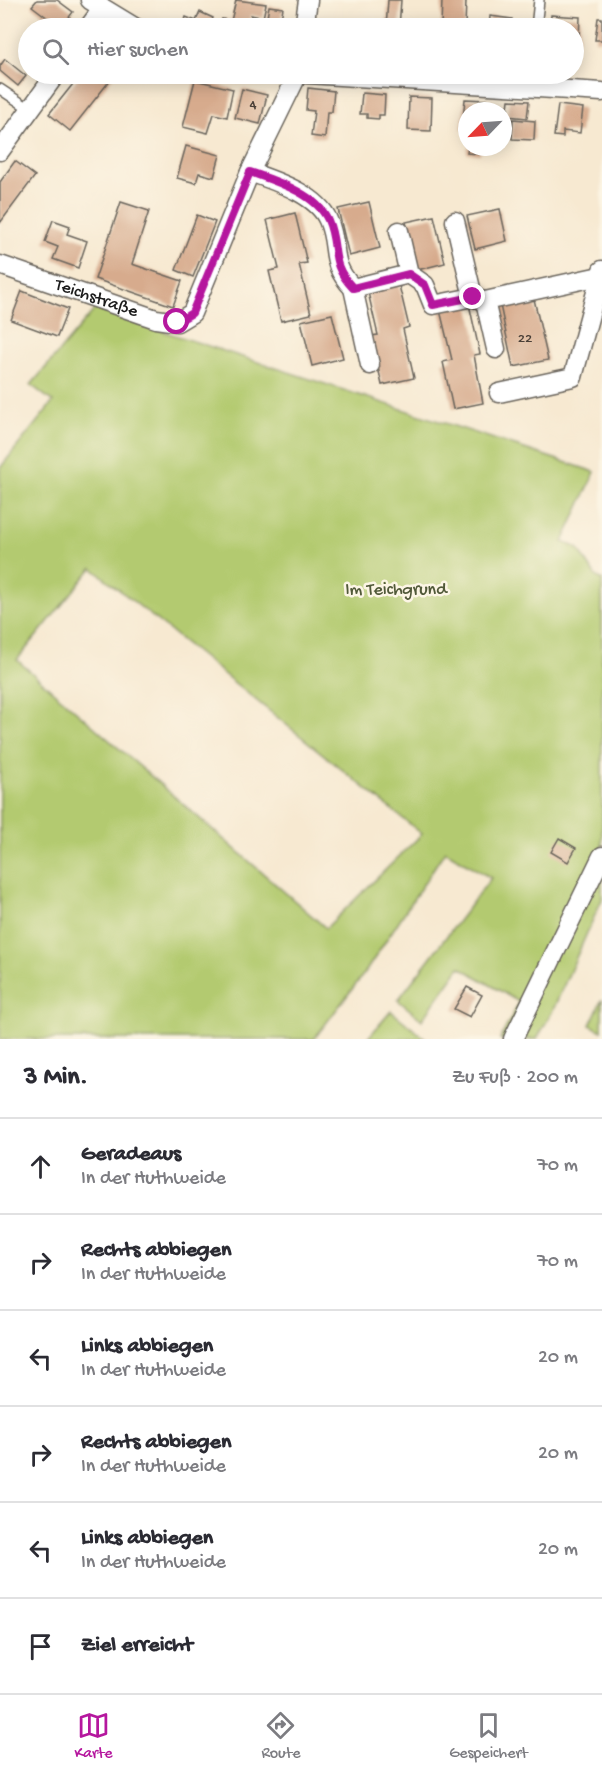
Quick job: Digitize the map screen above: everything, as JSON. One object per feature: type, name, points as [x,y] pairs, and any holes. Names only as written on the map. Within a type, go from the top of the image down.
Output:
[{"type":"street","points":[[305,18],[308,0]]},
{"type":"street","points":[[96,4],[119,18]]},
{"type":"street","points":[[0,150],[49,84]]},
{"type":"street","points":[[293,84],[250,172],[301,192],[327,218],[339,273],[353,288],[370,365]]},
{"type":"street","points":[[554,84],[602,92]]},
{"type":"street","name":"Teichstraße","points":[[0,265],[156,319],[177,322],[192,313],[250,172]]},
{"type":"street","points":[[455,221],[496,349]]},
{"type":"street","points":[[399,231],[409,274],[425,285],[433,305],[479,299],[601,273],[573,377],[499,393]]},
{"type":"street","points":[[353,288],[409,274]]},
{"type":"street","points":[[513,1039],[602,856]]},
{"type":"lane","points":[[537,18],[539,0]]},
{"type":"lane","points":[[0,89],[30,109]]},
{"type":"green space","name":"Im Teichgrund","points":[[95,309],[595,472],[563,542],[578,548],[595,575],[602,580],[602,899],[553,1010],[537,1039],[500,1039],[519,1002],[460,967],[422,1020],[398,1000],[491,878],[445,851],[366,971],[314,1039],[0,1039],[0,468],[53,402],[31,385]],"holes":[[[92,568],[422,834],[326,928],[17,660]]]},
{"type":"green space","points":[[602,999],[602,1031],[590,1025]]},
{"type":"green space","points":[[391,1011],[426,1039],[367,1039]]},
{"type":"building","points":[[37,0],[57,0],[73,12],[68,18],[48,18],[32,6]]},
{"type":"building","points":[[236,0],[266,4],[263,18],[251,15],[250,18],[232,18]]},
{"type":"building","points":[[388,0],[401,0],[400,18],[387,18]]},
{"type":"building","points":[[442,0],[466,1],[465,18],[441,18]]},
{"type":"building","points":[[269,6],[283,8],[281,18],[267,18]]},
{"type":"building","points":[[200,12],[213,18],[197,18]]},
{"type":"building","points":[[551,15],[580,17],[580,18],[551,18]]},
{"type":"building","points":[[598,18],[602,18],[602,40],[595,40]]},
{"type":"building","points":[[5,59],[18,70],[18,86],[0,71],[0,66]]},
{"type":"building","points":[[73,84],[107,84],[70,131],[49,114]]},
{"type":"building","points":[[194,84],[212,84],[233,89],[227,117],[214,114],[208,133],[183,127]]},
{"type":"building","points":[[308,88],[334,91],[332,112],[327,112],[325,138],[311,136],[314,111],[306,110]]},
{"type":"building","points":[[242,89],[267,95],[260,124],[235,118]]},
{"type":"building","points":[[362,93],[385,95],[384,115],[379,115],[379,119],[367,118],[367,114],[360,114]]},
{"type":"building","points":[[409,97],[432,98],[431,131],[408,130]]},
{"type":"building","points":[[465,99],[486,100],[486,102],[465,102]]},
{"type":"building","points":[[509,100],[529,101],[527,118],[512,116],[512,102],[509,102]]},
{"type":"building","points":[[558,105],[583,108],[580,133],[563,131],[563,137],[554,136]]},
{"type":"building","points":[[513,119],[535,121],[534,140],[512,139]]},
{"type":"building","points":[[186,146],[220,155],[214,177],[199,173],[196,183],[177,178]]},
{"type":"building","points":[[15,161],[35,176],[0,223],[0,182]]},
{"type":"building","points":[[121,202],[149,211],[132,264],[182,281],[173,306],[95,279]]},
{"type":"building","points":[[369,202],[380,248],[349,256],[338,209]]},
{"type":"building","points":[[500,209],[507,241],[475,249],[467,216]]},
{"type":"building","points":[[295,213],[307,263],[299,264],[311,314],[281,321],[269,271],[279,269],[267,220]]},
{"type":"building","points":[[197,215],[215,222],[193,277],[176,270]]},
{"type":"building","points":[[434,216],[445,263],[417,270],[406,222]]},
{"type":"building","points":[[53,220],[70,226],[67,234],[87,241],[78,268],[53,259],[58,247],[45,242]]},
{"type":"building","points":[[398,281],[409,327],[403,329],[414,378],[382,385],[371,336],[378,335],[367,288]]},
{"type":"building","points":[[22,291],[68,309],[57,337],[11,320]]},
{"type":"building","points":[[534,299],[548,360],[513,367],[500,305]]},
{"type":"building","points":[[469,304],[480,354],[474,355],[483,403],[453,409],[443,362],[452,360],[440,310]]},
{"type":"building","points":[[332,314],[343,358],[312,366],[301,321]]},
{"type":"building","points":[[559,838],[576,848],[568,862],[551,852]]},
{"type":"building","points":[[467,987],[482,995],[470,1017],[454,1009]]},
{"type":"route","points":[[177,322],[192,313],[250,172],[301,192],[327,218],[339,273],[353,288],[409,274],[425,285],[433,305],[473,297]]}]
